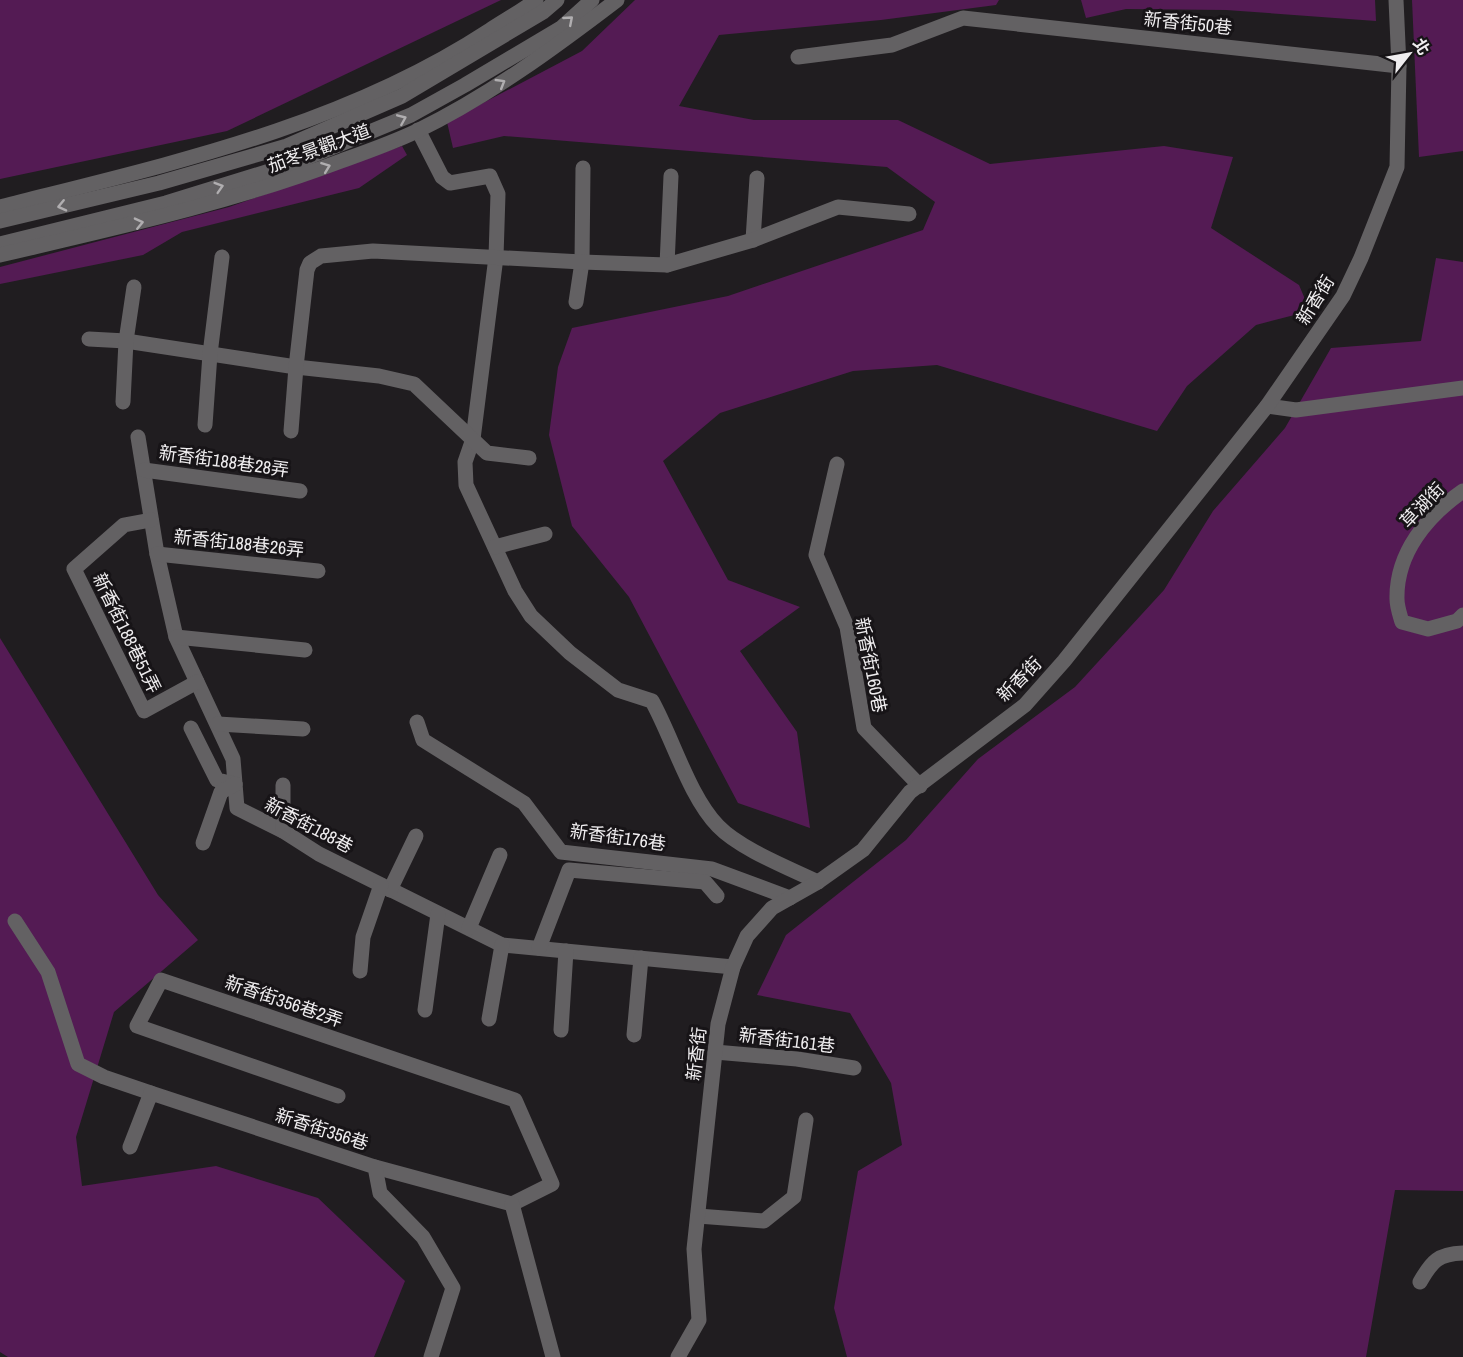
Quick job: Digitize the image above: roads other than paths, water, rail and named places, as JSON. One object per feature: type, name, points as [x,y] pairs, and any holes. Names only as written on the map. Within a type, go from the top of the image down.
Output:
[{"type":"street","name":"茄苳景觀大道","points":[[0,207],[174,162],[280,131],[328,113],[397,84],[464,48],[536,0]]},
{"type":"street","name":"茄苳景觀大道","points":[[0,221],[159,183],[287,146],[402,96],[543,12],[557,0]]},
{"type":"street","name":"茄苳景觀大道","points":[[0,244],[166,203],[303,160],[411,115],[561,28],[592,0]]},
{"type":"street","name":"茄苳景觀大道","points":[[0,255],[158,218],[288,181],[418,130],[525,68],[617,0]]},
{"type":"street","name":"新香街","points":[[678,1357],[699,1320],[694,1249],[718,1024],[733,967],[747,936],[772,909],[818,882],[863,850],[910,792],[1025,705],[1064,661],[1267,406],[1343,296],[1361,258],[1397,167],[1399,66],[1396,0]]},
{"type":"street","name":"新香街50巷","points":[[798,57],[892,45],[963,18],[1399,66]]},
{"type":"street","points":[[418,130],[442,177],[450,183],[489,176],[498,194],[496,257],[473,439],[465,462],[466,485],[515,591],[531,616],[570,653],[618,690],[652,701],[694,792],[719,826],[752,850],[818,882]]},
{"type":"street","points":[[576,302],[582,262],[584,168]]},
{"type":"street","points":[[667,265],[670,176]]},
{"type":"street","points":[[753,240],[757,178]]},
{"type":"street","points":[[291,431],[307,270],[310,263],[321,256],[373,251],[667,265],[753,240],[838,207],[909,214]]},
{"type":"street","points":[[205,424],[210,354],[222,257]]},
{"type":"street","points":[[123,402],[126,341],[134,287]]},
{"type":"street","points":[[89,339],[126,341],[296,367],[379,376],[414,384],[487,453],[528,458]]},
{"type":"street","points":[[1267,406],[1296,410],[1463,388]]},
{"type":"street","name":"新香街188巷","points":[[138,437],[157,554],[176,637],[233,759],[237,808],[283,831],[320,854],[502,945],[733,967]]},
{"type":"street","name":"新香街160巷","points":[[837,464],[816,555],[847,627],[864,728],[920,786]]},
{"type":"street","name":"新香街188巷28弄","points":[[144,470],[300,491]]},
{"type":"street","name":"草湖街","points":[[1463,491],[1444,504],[1413,539],[1400,569],[1397,600],[1402,622],[1428,630],[1457,621],[1463,615]]},
{"type":"street","name":"新香街188巷51弄","points":[[152,520],[124,525],[74,569],[144,711],[197,682]]},
{"type":"street","points":[[495,547],[545,534]]},
{"type":"street","name":"新香街188巷26弄","points":[[157,554],[318,570]]},
{"type":"street","points":[[176,637],[305,650]]},
{"type":"street","name":"新香街176巷","points":[[417,722],[423,740],[524,803],[561,852],[712,869],[790,898]]},
{"type":"street","points":[[218,724],[303,729]]},
{"type":"street","points":[[191,728],[217,780],[235,784]]},
{"type":"street","points":[[204,843],[221,792],[235,784]]},
{"type":"street","points":[[283,784],[283,831]]},
{"type":"street","points":[[360,971],[363,937],[385,887],[416,836]]},
{"type":"street","points":[[469,928],[500,855]]},
{"type":"street","points":[[539,948],[569,870],[705,882],[717,896]]},
{"type":"street","points":[[425,1010],[438,914]]},
{"type":"street","name":"新香街356巷","points":[[15,921],[48,972],[78,1064],[104,1077],[375,1167],[380,1193],[423,1238],[453,1288],[431,1357]]},
{"type":"street","points":[[489,1018],[502,945]]},
{"type":"street","points":[[561,1030],[566,951]]},
{"type":"street","points":[[634,1035],[641,958]]},
{"type":"street","name":"新香街356巷2弄","points":[[338,1096],[137,1026],[161,980],[515,1100],[552,1184],[512,1204]]},
{"type":"street","name":"新香街161巷","points":[[715,1052],[797,1059],[854,1068]]},
{"type":"street","points":[[130,1148],[151,1093]]},
{"type":"street","points":[[698,1216],[764,1221],[794,1197],[806,1120]]},
{"type":"street","points":[[375,1167],[512,1204],[553,1357]]},
{"type":"street","points":[[1419,1282],[1429,1266],[1445,1254],[1463,1253]]}]
